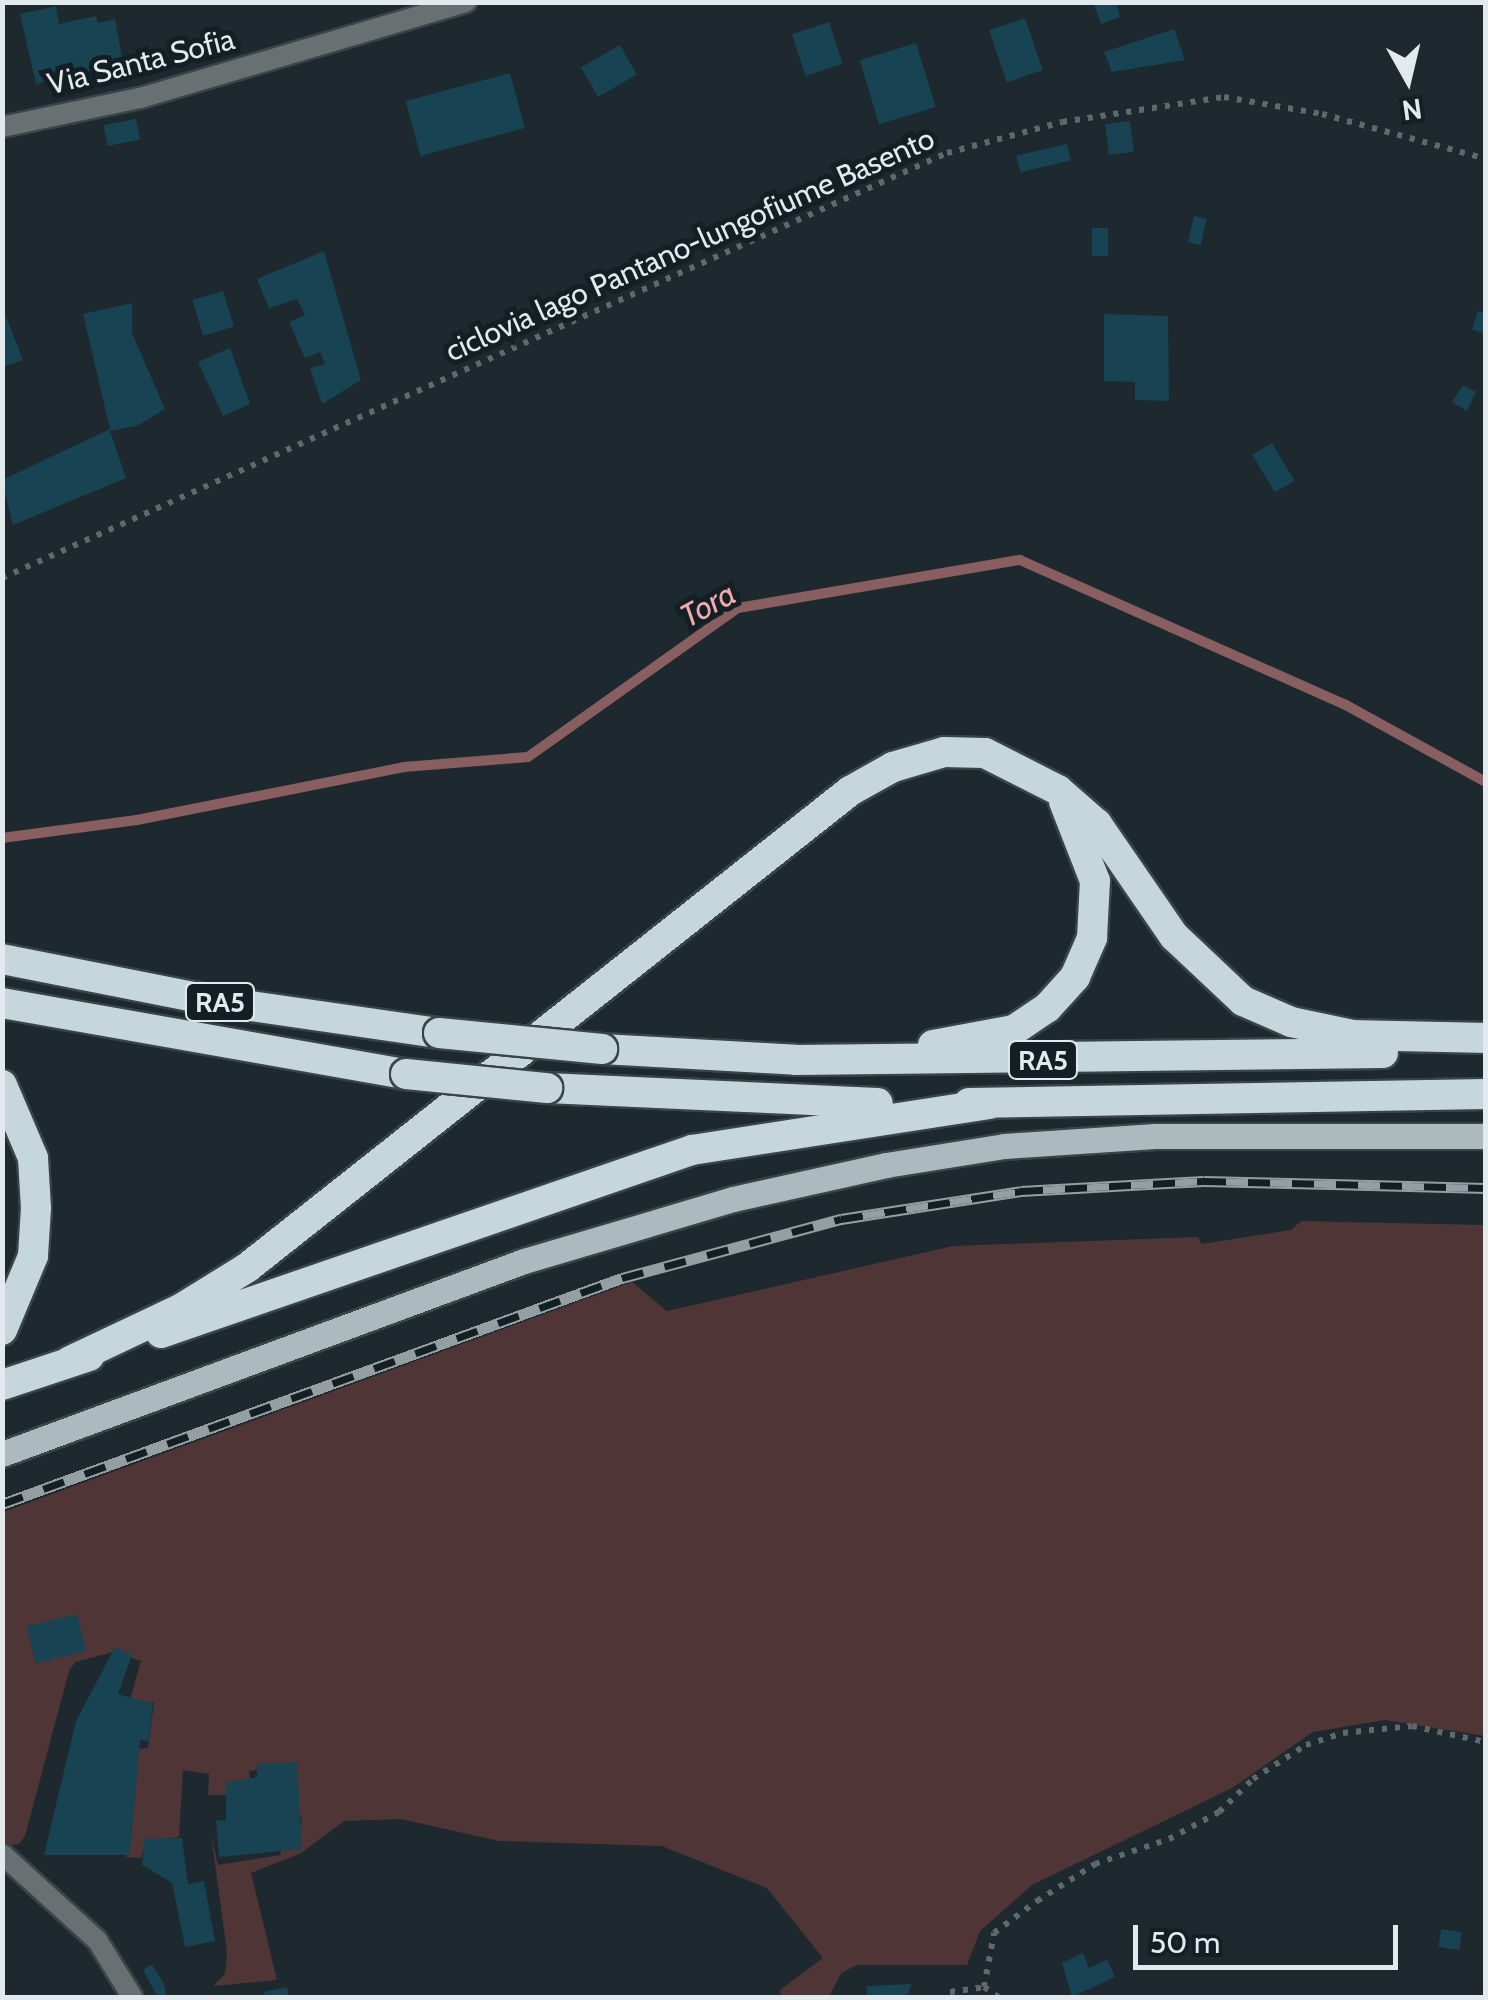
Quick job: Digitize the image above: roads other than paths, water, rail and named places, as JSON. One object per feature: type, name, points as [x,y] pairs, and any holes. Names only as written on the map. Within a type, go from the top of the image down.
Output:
[{"type":"highway","points":[[70,1361],[182,1308],[248,1267],[865,783],[944,752],[985,752],[1058,790],[1097,824],[1174,936],[1243,1001],[1291,1022],[1353,1035],[1486,1038]]},
{"type":"highway","points":[[796,1060],[957,1042],[1014,1030],[1047,1008],[1075,977],[1092,938],[1096,900],[1086,851],[1058,790]]},
{"type":"highway","name":"RA5","points":[[2,959],[209,1000],[439,1033],[602,1048],[796,1060],[1486,1051]]},
{"type":"highway","name":"RA5","points":[[2,1003],[406,1074],[547,1088],[988,1104],[1486,1094]]},
{"type":"highway","points":[[2,1085],[33,1158],[36,1208],[33,1256],[2,1330]]},
{"type":"highway","points":[[2,1385],[249,1306],[585,1182],[692,1150],[988,1104]]},
{"type":"main road","points":[[2,1454],[524,1261],[733,1199],[867,1169],[1004,1146],[1155,1136],[1486,1136]]},
{"type":"street","name":"Via Santa Sofia","points":[[2,127],[140,98],[466,2]]},
{"type":"street","points":[[2,1854],[97,1940],[133,1998]]},
{"type":"waterway","name":"Tora","points":[[2,838],[137,820],[404,767],[528,757],[738,608],[1020,560],[1344,704],[1486,782]]},
{"type":"railway","points":[[2,1504],[622,1278],[841,1219],[1021,1191],[1204,1181],[1486,1188]]}]
